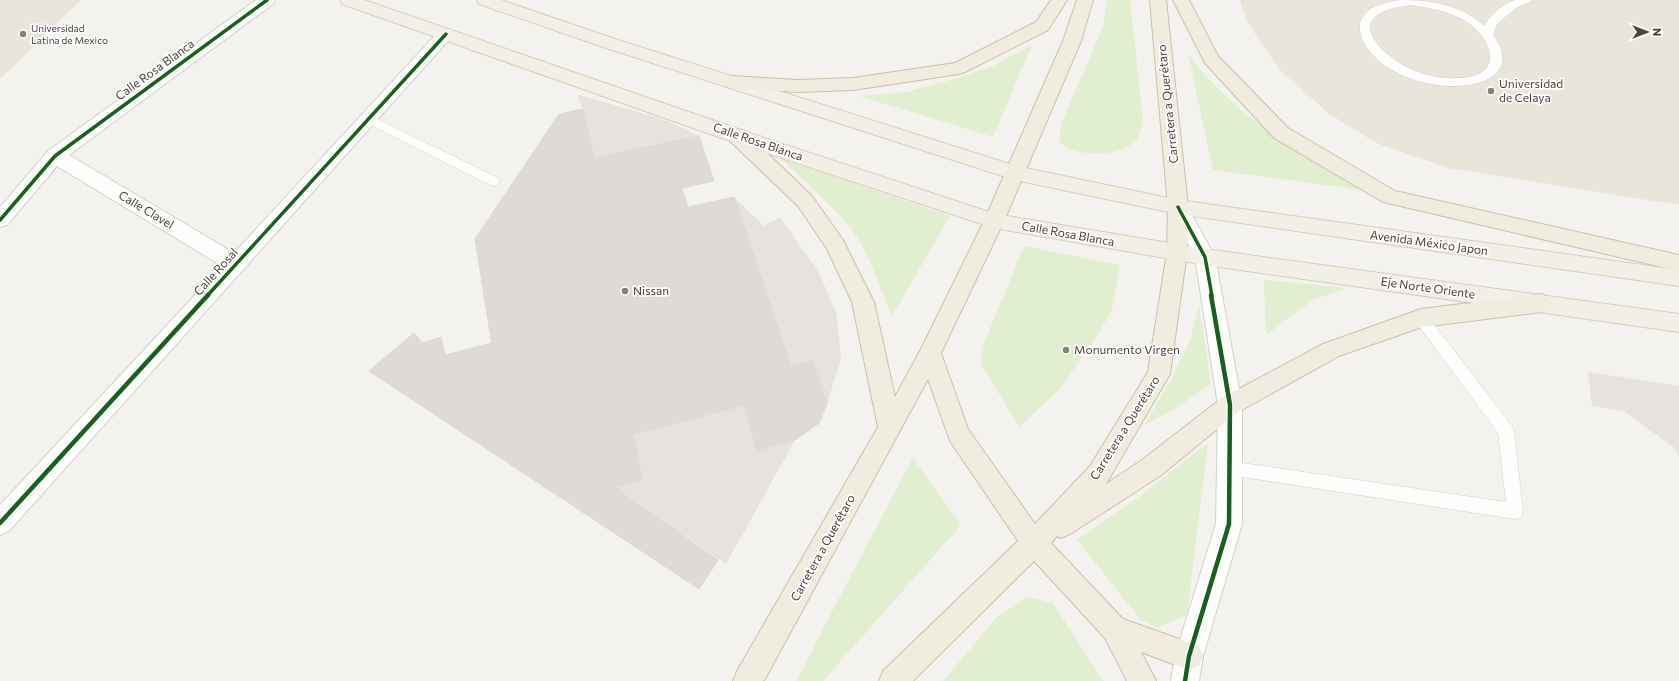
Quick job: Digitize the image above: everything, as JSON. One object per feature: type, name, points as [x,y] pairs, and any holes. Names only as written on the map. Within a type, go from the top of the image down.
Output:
[{"type":"highway","points":[[732,82],[798,86],[853,84],[959,68],[990,50],[1042,26],[1060,0]]},
{"type":"highway","name":"Carretera a Querétaro","points":[[747,681],[890,428],[930,353],[994,221],[1072,41],[1085,0]]},
{"type":"highway","name":"Carretera a Querétaro","points":[[893,681],[1034,543],[1099,474],[1159,374],[1177,252],[1178,207],[1158,0]]},
{"type":"highway","points":[[1181,0],[1211,59],[1281,133],[1390,197],[1679,264]]},
{"type":"highway","points":[[737,136],[805,202],[836,245],[863,302],[890,428]]},
{"type":"highway","points":[[1034,543],[1151,468],[1230,405],[1331,350],[1421,318],[1541,303]]},
{"type":"highway","points":[[930,353],[958,434],[1034,543],[1114,629],[1142,681]]},
{"type":"highway","points":[[1114,629],[1187,668]]},
{"type":"main road","name":"Calle Rosa Blanca","points":[[348,0],[737,136],[994,221],[1177,252]]},
{"type":"main road","points":[[485,0],[609,43],[1015,173],[1178,207]]},
{"type":"main road","name":"Avenida México Japon","points":[[1178,207],[1679,278]]},
{"type":"main road","name":"Eje Norte Oriente","points":[[1177,252],[1679,323]]},
{"type":"street","name":"Calle Rosa Blanca","points":[[0,220],[55,156],[267,0]]},
{"type":"street","name":"Calle Rosal","points":[[0,523],[446,34]]},
{"type":"street","name":"Calle Clavel","points":[[55,156],[236,264]]},
{"type":"street","points":[[1178,207],[1205,257],[1230,405],[1229,524],[1187,668]]},
{"type":"lane","points":[[1488,34],[1492,22],[1513,5],[1526,0]]},
{"type":"lane","points":[[1411,2],[1433,5],[1454,12],[1474,22],[1488,34],[1496,46],[1498,59],[1493,70],[1481,78],[1464,82],[1442,82],[1413,74],[1399,68],[1382,57],[1370,44],[1365,30],[1368,19],[1377,10],[1392,4],[1411,2]]},
{"type":"lane","points":[[369,119],[493,181]]},
{"type":"lane","points":[[1229,468],[1515,511],[1506,431],[1421,318]]},
{"type":"shaded area","name":"Universidad Latina de Mexico","points":[[0,0],[81,0],[0,79]]},
{"type":"shaded area","name":"Universidad de Celaya","points":[[1240,0],[1679,0],[1679,205],[1448,168],[1376,143],[1328,113],[1279,69],[1246,20]]},
{"type":"shaded area","points":[[577,94],[665,120],[699,136],[594,158],[583,109]]},
{"type":"shaded area","points":[[734,197],[764,226],[780,217],[819,273],[836,312],[841,359],[827,404],[812,362],[791,367]]},
{"type":"shaded area","points":[[1588,372],[1679,386],[1679,458],[1676,449],[1624,411],[1592,406]]},
{"type":"shaded area","points":[[744,405],[757,450],[795,440],[726,564],[614,487],[642,479],[633,434]]},
{"type":"green space","points":[[1107,0],[1130,0],[1143,121],[1139,135],[1132,145],[1124,149],[1105,153],[1085,153],[1065,147],[1059,141],[1062,122],[1103,27]]},
{"type":"green space","points":[[1032,45],[993,137],[859,96],[907,92],[961,77],[991,67]]},
{"type":"green space","points":[[1188,54],[1225,96],[1246,114],[1268,131],[1314,162],[1363,190],[1213,170]]},
{"type":"green space","points":[[780,158],[950,216],[892,316],[864,249],[852,230],[826,201]]},
{"type":"green space","points":[[1024,246],[1120,265],[1112,310],[1098,334],[1060,389],[1019,427],[981,364],[982,348]]},
{"type":"green space","points":[[1264,280],[1347,288],[1313,300],[1266,335]]},
{"type":"green space","points":[[1199,305],[1211,384],[1175,409],[1144,425],[1170,382],[1190,341]]},
{"type":"green space","points":[[1208,443],[1187,615],[1157,628],[1140,619],[1077,540],[1144,493]]},
{"type":"green space","points":[[913,458],[961,525],[823,681],[797,681],[838,600]]},
{"type":"green space","points":[[1028,597],[1053,603],[1103,681],[943,681],[997,617]]},
{"type":"building","name":"Nissan","points":[[583,109],[594,158],[699,136],[714,181],[682,188],[688,207],[734,197],[791,367],[812,361],[827,404],[819,423],[795,440],[757,450],[744,405],[633,434],[642,479],[614,487],[504,420],[475,239],[559,114]]},
{"type":"building","points":[[414,333],[422,343],[441,337],[445,355],[492,343],[504,420],[614,487],[718,560],[699,589],[369,371]]},
{"type":"cycle path","points":[[0,220],[55,156],[267,0]]},
{"type":"cycle path","points":[[0,523],[446,34]]},
{"type":"cycle path","points":[[1178,207],[1205,257],[1230,405],[1229,524],[1189,656],[1185,681]]},
{"type":"place","name":"Universidad Latina de Mexico","points":[[23,34]]},
{"type":"place","name":"Universidad de Celaya","points":[[1491,91]]},
{"type":"place","name":"Nissan","points":[[625,291]]},
{"type":"place","name":"Monumento Virgen","points":[[1066,350]]}]
